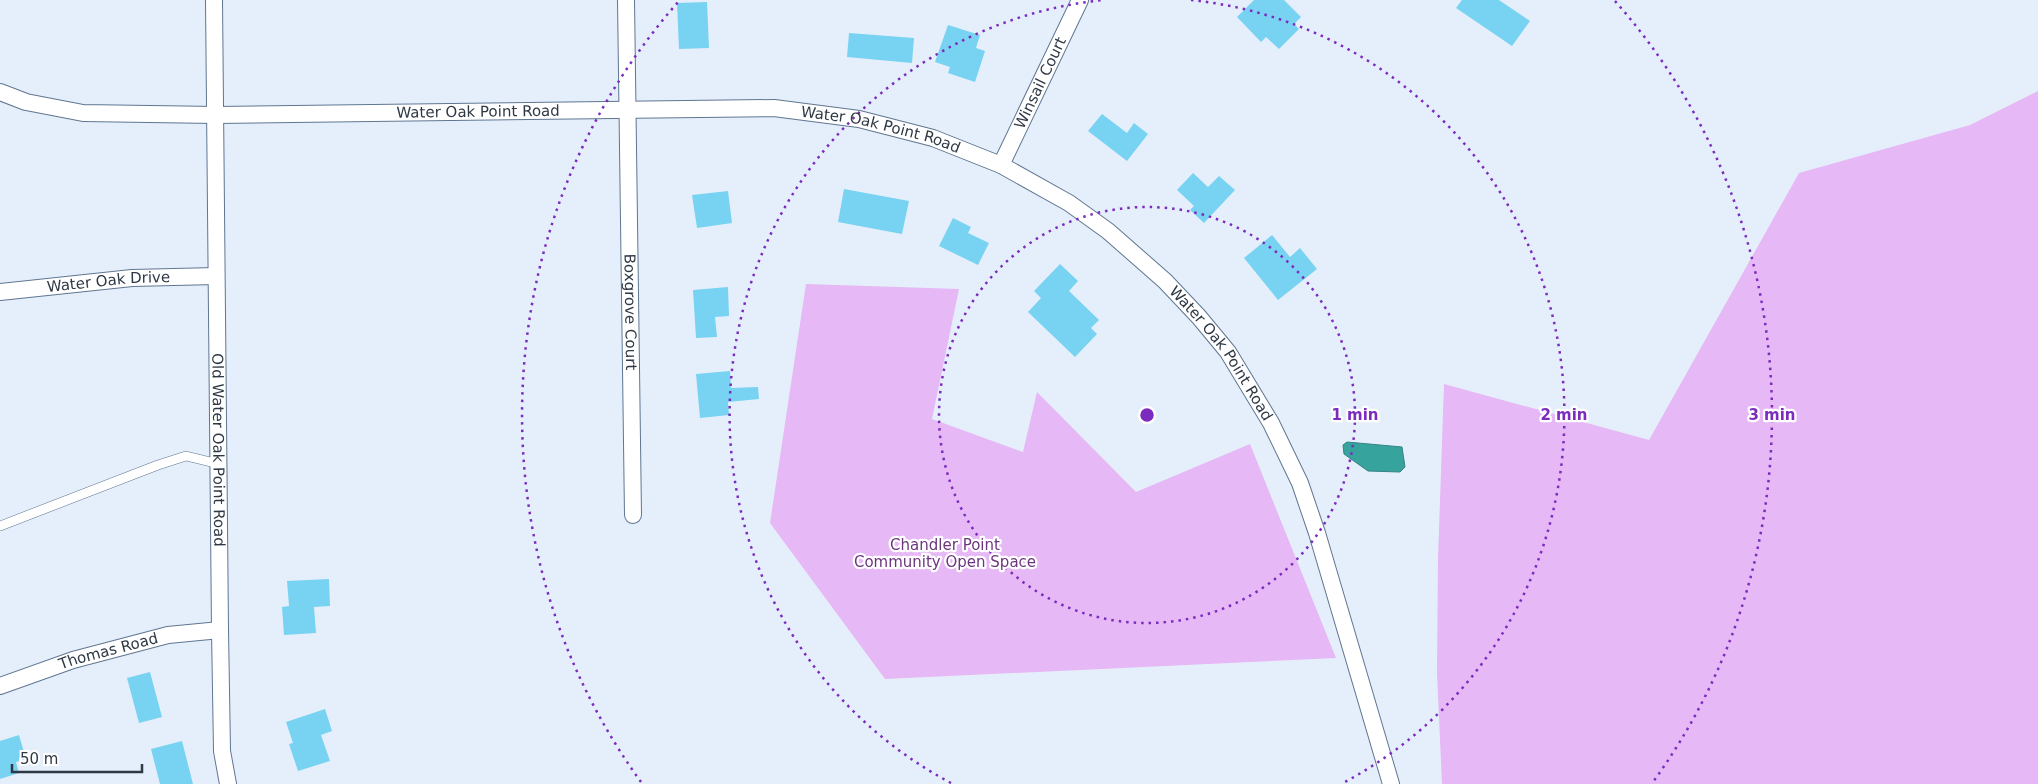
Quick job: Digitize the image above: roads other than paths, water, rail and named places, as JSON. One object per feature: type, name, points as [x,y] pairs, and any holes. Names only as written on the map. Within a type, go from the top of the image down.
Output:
[{"type":"street","name":"Old Water Oak Point Road","points":[[214,0],[222,752],[228,784]]},
{"type":"street","name":"Boxgrove Court","points":[[626,0],[633,515]]},
{"type":"street","name":"Winsail Court","points":[[1001,165],[1080,0]]},
{"type":"street","name":"Water Oak Point Road","points":[[0,92],[26,102],[83,113],[216,115],[774,108],[859,119],[933,138],[1001,165],[1069,203],[1108,231],[1165,281],[1199,317],[1228,352],[1271,423],[1300,483],[1317,533],[1391,784]]},
{"type":"street","name":"Water Oak Drive","points":[[0,292],[132,278],[216,276]]},
{"type":"street","name":"Thomas Road","points":[[0,686],[73,660],[168,635],[220,630]]},
{"type":"lane","points":[[0,526],[186,456],[219,464]]},
{"type":"park label","name":"Chandler Point Community Open Space","points":[[945,554]]}]
